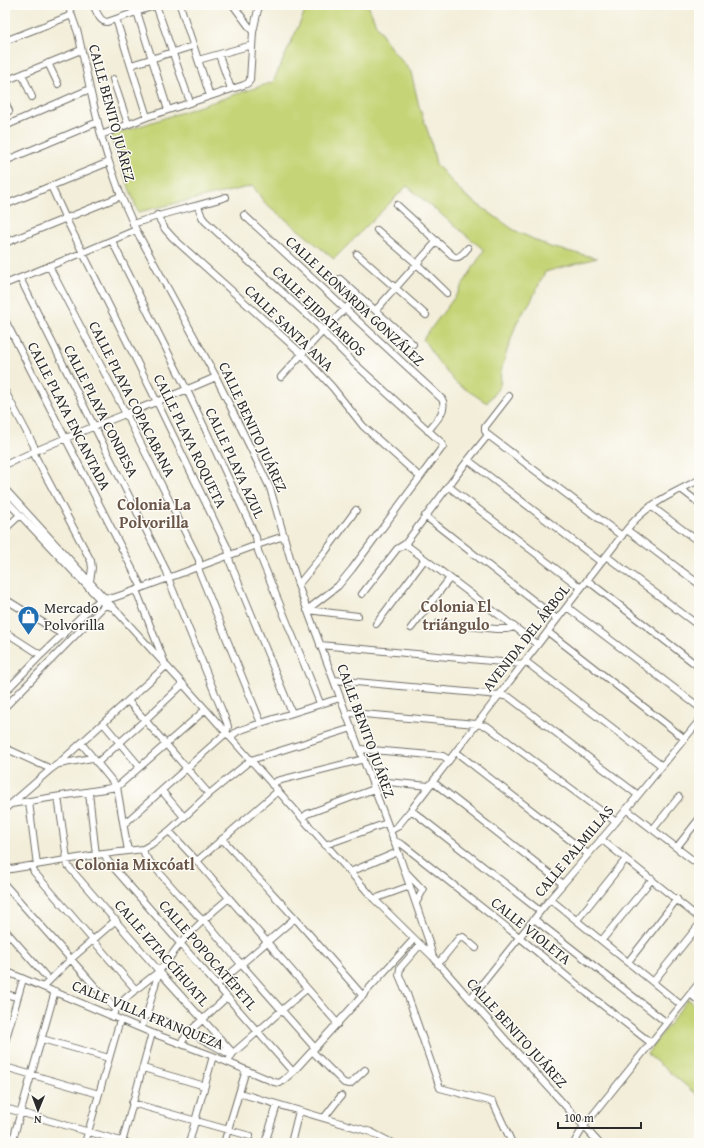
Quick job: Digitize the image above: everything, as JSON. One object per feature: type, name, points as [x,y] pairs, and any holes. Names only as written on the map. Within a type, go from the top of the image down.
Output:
[{"type":"street","name":"CALLE BENITO JUÁREZ","points":[[68,5],[78,33],[101,135],[121,196],[135,227],[216,377],[270,488],[298,585],[394,840],[433,957]]},
{"type":"street","points":[[93,5],[101,20],[104,22],[156,5],[190,102]]},
{"type":"street","points":[[129,5],[138,16],[168,110]]},
{"type":"street","points":[[180,5],[210,96]]},
{"type":"street","points":[[233,5],[253,32]]},
{"type":"street","points":[[101,135],[147,117],[248,83],[250,80],[253,32],[258,6]]},
{"type":"street","points":[[5,41],[72,15]]},
{"type":"street","points":[[116,19],[147,117]]},
{"type":"street","points":[[131,65],[193,46]]},
{"type":"street","points":[[198,60],[252,46]]},
{"type":"street","points":[[5,81],[81,50]]},
{"type":"street","points":[[219,55],[231,89]]},
{"type":"street","points":[[48,63],[58,84]]},
{"type":"street","points":[[22,74],[32,97]]},
{"type":"street","points":[[113,79],[128,124]]},
{"type":"street","points":[[5,126],[90,89]]},
{"type":"street","points":[[5,102],[9,111]]},
{"type":"street","points":[[5,162],[98,122]]},
{"type":"street","points":[[5,205],[109,162]]},
{"type":"street","name":"CALLE PLAYA ROQUETA","points":[[51,186],[82,253],[228,548],[230,562],[292,713]]},
{"type":"street","points":[[5,244],[121,196]]},
{"type":"street","points":[[5,284],[112,240],[157,215],[198,206],[226,197]]},
{"type":"street","points":[[397,205],[454,257],[460,257],[468,248]]},
{"type":"street","name":"CALLE EJIDATARIOS","points":[[198,206],[205,221],[318,325],[354,363],[442,443],[443,447],[420,477]]},
{"type":"street","name":"CALLE SANTA ANA","points":[[157,215],[165,229],[173,238],[302,354],[333,388],[363,426],[420,477]]},
{"type":"street","name":"CALLE LEONARDA GONZÁLEZ","points":[[244,215],[442,399],[444,403],[442,413],[428,431]]},
{"type":"street","points":[[377,230],[417,264],[447,293]]},
{"type":"street","name":"CALLE PLAYA AZUL","points":[[112,240],[187,390],[256,538],[261,558],[320,703]]},
{"type":"street","points":[[376,310],[436,241]]},
{"type":"street","points":[[358,254],[426,315]]},
{"type":"street","name":"CALLE PLAYA COPACABANA","points":[[49,266],[126,414],[199,560],[199,571],[261,722]]},
{"type":"street","name":"CALLE PLAYA CONDESA","points":[[20,278],[169,577],[170,583],[225,716],[228,727],[228,735]]},
{"type":"street","points":[[340,279],[413,344]]},
{"type":"street","points":[[281,377],[323,331],[358,296]]},
{"type":"street","name":"CALLE PLAYA ENCANTADA","points":[[5,320],[66,439],[139,589],[166,666]]},
{"type":"street","points":[[5,464],[216,377]]},
{"type":"street","points":[[5,391],[34,446],[35,456],[91,561],[92,568],[90,581]]},
{"type":"street","points":[[509,396],[485,427],[485,431],[488,436],[622,536]]},
{"type":"street","points":[[362,594],[397,549],[405,544],[448,486],[488,436]]},
{"type":"street","points":[[468,460],[600,562]]},
{"type":"street","points":[[307,610],[338,586],[420,477]]},
{"type":"street","name":"AVENIDA DEL ÁRBOL","points":[[390,831],[397,827],[411,810],[600,562],[636,519],[662,499],[699,480]]},
{"type":"street","points":[[448,486],[581,588]]},
{"type":"street","points":[[5,489],[30,522],[106,600]]},
{"type":"street","points":[[680,489],[699,503]]},
{"type":"street","points":[[5,499],[20,516],[30,522]]},
{"type":"street","points":[[651,506],[699,542]]},
{"type":"street","points":[[298,585],[356,510]]},
{"type":"street","points":[[5,529],[20,516]]},
{"type":"street","points":[[425,516],[557,618]]},
{"type":"street","points":[[627,530],[699,584]]},
{"type":"street","points":[[5,692],[40,655],[106,600],[284,536]]},
{"type":"street","points":[[405,544],[537,644]]},
{"type":"street","points":[[606,556],[699,626]]},
{"type":"street","points":[[65,559],[90,581],[106,600]]},
{"type":"street","points":[[376,624],[425,560]]},
{"type":"street","points":[[411,628],[450,578]]},
{"type":"street","points":[[587,580],[699,667]]},
{"type":"street","points":[[5,598],[63,635]]},
{"type":"street","name":"CALLE BENITO JUÁREZ","points":[[106,600],[183,684],[374,899],[433,957],[599,1143]]},
{"type":"street","points":[[5,707],[106,600]]},
{"type":"street","points":[[567,607],[699,707]]},
{"type":"street","points":[[307,610],[358,616]]},
{"type":"street","points":[[439,622],[507,629],[514,627]]},
{"type":"street","points":[[5,632],[40,655]]},
{"type":"street","points":[[548,632],[685,739]]},
{"type":"street","points":[[320,645],[524,662],[662,766]]},
{"type":"street","points":[[8,807],[50,769],[58,764],[166,666]]},
{"type":"street","points":[[334,680],[499,694],[509,697],[638,794]]},
{"type":"street","points":[[58,764],[95,761],[145,720],[183,684]]},
{"type":"street","points":[[124,824],[187,768],[228,735],[261,722],[340,698]]},
{"type":"street","points":[[128,701],[209,794]]},
{"type":"street","points":[[8,807],[117,787],[205,710]]},
{"type":"street","points":[[347,714],[352,713],[487,726],[616,822]]},
{"type":"street","name":"CALLE PALMILLAS","points":[[470,999],[550,899],[685,739],[696,729],[699,721]]},
{"type":"street","points":[[102,724],[140,767]]},
{"type":"street","points":[[5,853],[6,870],[143,849],[169,831],[209,794],[251,760],[352,728]]},
{"type":"street","points":[[81,743],[117,787],[128,851]]},
{"type":"street","points":[[5,748],[50,769]]},
{"type":"street","points":[[360,749],[443,756],[449,760]]},
{"type":"street","points":[[456,752],[588,854]]},
{"type":"street","points":[[272,785],[277,782],[364,759]]},
{"type":"street","points":[[372,782],[431,784],[563,884]]},
{"type":"street","points":[[302,818],[308,814],[374,789]]},
{"type":"street","points":[[162,791],[184,817]]},
{"type":"street","points":[[197,861],[278,791]]},
{"type":"street","points":[[89,793],[96,855]]},
{"type":"street","points":[[58,797],[66,860]]},
{"type":"street","points":[[653,829],[679,797]]},
{"type":"street","points":[[29,802],[35,866],[34,872],[136,990]]},
{"type":"street","points":[[626,809],[699,865]]},
{"type":"street","points":[[411,810],[540,911]]},
{"type":"street","points":[[677,847],[699,819]]},
{"type":"street","points":[[325,845],[387,823]]},
{"type":"street","points":[[169,831],[197,861],[338,1024]]},
{"type":"street","points":[[222,839],[295,918],[363,996]]},
{"type":"street","points":[[601,839],[699,918]]},
{"type":"street","name":"CALLE VIOLETA","points":[[394,840],[403,845],[587,993],[651,1042]]},
{"type":"street","points":[[143,849],[145,856],[282,1009],[314,1050],[344,1083],[350,1084],[364,1070]]},
{"type":"street","points":[[350,872],[398,852]]},
{"type":"street","name":"CALLE POPOCATÉPETL","points":[[105,854],[107,860],[293,1072]]},
{"type":"street","points":[[577,920],[626,859]]},
{"type":"street","name":"CALLE IZTACCÍHUATL","points":[[66,860],[68,866],[232,1054]]},
{"type":"street","points":[[404,871],[423,890],[416,903]]},
{"type":"street","points":[[602,940],[652,879]]},
{"type":"street","points":[[5,885],[115,1009]]},
{"type":"street","points":[[374,899],[410,886]]},
{"type":"street","points":[[112,1016],[115,1009],[159,970],[180,943],[203,920],[229,898]]},
{"type":"street","points":[[550,899],[681,1005]]},
{"type":"street","points":[[628,962],[677,899]]},
{"type":"street","points":[[217,985],[295,918]]},
{"type":"street","points":[[534,919],[667,1023]]},
{"type":"street","points":[[43,986],[71,959],[116,920]]},
{"type":"street","points":[[653,982],[699,925]]},
{"type":"street","points":[[5,930],[49,980]]},
{"type":"street","points":[[438,964],[460,937],[476,948]]},
{"type":"street","points":[[293,1072],[414,939]]},
{"type":"street","points":[[420,945],[400,968],[399,975],[440,1088],[493,1102],[512,1143]]},
{"type":"street","points":[[141,1028],[147,1014],[159,970]]},
{"type":"street","name":"CALLE VILLA FRANQUEZA","points":[[5,971],[120,1020],[228,1062],[274,1082],[280,1083],[293,1072]]},
{"type":"street","points":[[5,1042],[7,1030],[23,979]]},
{"type":"street","points":[[574,1143],[584,1126],[699,983]]},
{"type":"street","points":[[228,1062],[232,1054],[282,1009],[307,989]]},
{"type":"street","points":[[12,1143],[55,992]]},
{"type":"street","points":[[5,994],[17,997]]},
{"type":"street","points":[[690,994],[699,1001]]},
{"type":"street","points":[[180,1043],[189,1032],[227,997]]},
{"type":"street","points":[[147,1014],[189,1032],[232,1054]]},
{"type":"street","points":[[85,1143],[120,1020]]},
{"type":"street","points":[[5,1108],[124,1142],[132,1103],[152,1033]]},
{"type":"street","points":[[42,1040],[109,1058]]},
{"type":"street","points":[[189,1143],[213,1056]]},
{"type":"street","points":[[5,1067],[99,1094]]},
{"type":"street","points":[[143,1068],[205,1086]]},
{"type":"street","points":[[224,1143],[246,1070]]},
{"type":"street","points":[[239,1093],[371,1132],[392,1143]]},
{"type":"street","points":[[324,1118],[341,1096]]},
{"type":"street","points":[[132,1103],[250,1136]]},
{"type":"street","points":[[265,1143],[277,1105]]},
{"type":"street","points":[[292,1143],[299,1111]]},
{"type":"green space","points":[[308,5],[368,5],[376,24],[390,47],[411,72],[419,106],[431,141],[436,164],[463,194],[514,230],[550,247],[597,258],[545,272],[532,299],[517,322],[501,371],[500,386],[487,403],[456,383],[439,363],[423,339],[457,294],[484,250],[407,186],[334,259],[264,202],[253,186],[138,212],[110,136],[273,82]]},
{"type":"green space","points":[[688,999],[699,1008],[699,1096],[647,1054]]},
{"type":"place","name":"Mercado Polvorilla","points":[[28,636]]},
{"type":"district","name":"Colonia La Polvorilla","points":[[154,513]]},
{"type":"district","name":"Colonia El triángulo","points":[[456,615]]},
{"type":"district","name":"Colonia Mixcóatl","points":[[135,864]]}]
